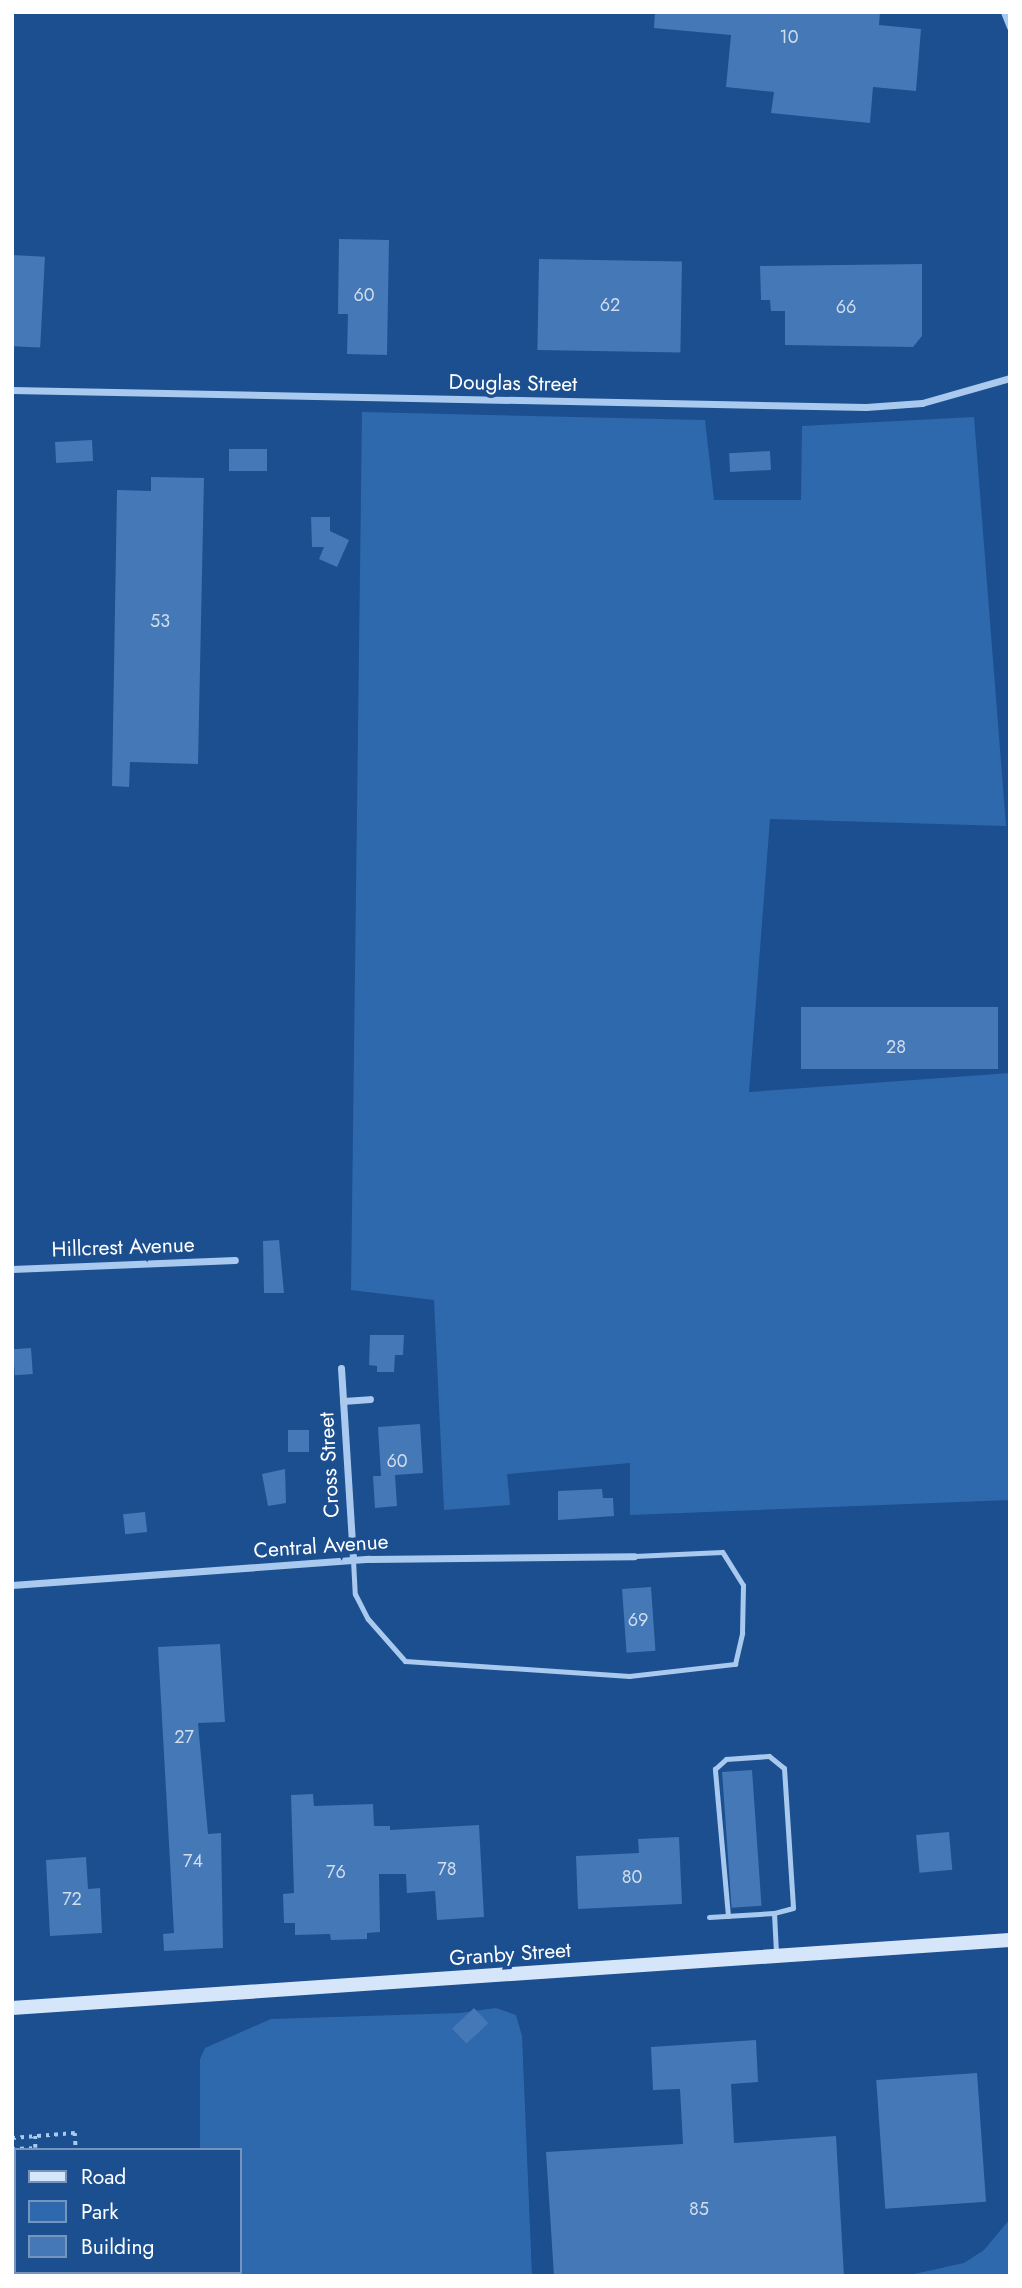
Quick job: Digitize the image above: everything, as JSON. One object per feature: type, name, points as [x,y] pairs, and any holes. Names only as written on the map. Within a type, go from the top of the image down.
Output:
[{"type":"main road","name":"Granby Street","points":[[12,2008],[1010,1940]]},
{"type":"street","points":[[1004,12],[1010,27]]},
{"type":"street","name":"Douglas Street","points":[[12,390],[866,407],[922,403],[1010,378]]},
{"type":"street","name":"Hillcrest Avenue","points":[[12,1269],[235,1261]]},
{"type":"street","name":"Cross Street","points":[[341,1368],[352,1560]]},
{"type":"street","points":[[343,1401],[370,1399]]},
{"type":"street","name":"Central Avenue","points":[[12,1585],[352,1560],[634,1556]]},
{"type":"lane","points":[[352,1560],[355,1594],[368,1619],[405,1661],[629,1676],[735,1664],[742,1633],[743,1585],[722,1552],[634,1556]]},
{"type":"lane","points":[[709,1917],[727,1916],[774,1913],[793,1908],[784,1768],[769,1756],[726,1759],[715,1769],[727,1916]]},
{"type":"lane","points":[[774,1913],[776,1956]]},
{"type":"path","points":[[12,2137],[75,2133],[76,2148]]},
{"type":"path","points":[[34,2136],[36,2148]]},
{"type":"green space","points":[[362,412],[705,420],[714,500],[801,500],[802,426],[974,417],[1006,826],[770,819],[749,1092],[1010,1073],[1010,1500],[630,1515],[630,1463],[507,1474],[510,1505],[444,1510],[434,1300],[351,1290]]},
{"type":"green space","points":[[496,2008],[516,2015],[522,2036],[532,2276],[203,2276],[242,2274],[242,2148],[200,2148],[200,2059],[205,2048],[271,2019],[460,2013]]},
{"type":"green space","points":[[1010,2219],[1010,2276],[905,2276],[964,2263],[984,2250]]},
{"type":"building","points":[[655,12],[880,12],[879,25],[921,29],[916,91],[873,87],[870,123],[771,113],[774,92],[726,87],[731,35],[654,28]]},
{"type":"building","points":[[339,239],[389,240],[387,355],[347,354],[348,314],[338,314]]},
{"type":"building","points":[[12,255],[45,257],[40,348],[12,346]]},
{"type":"building","points":[[539,259],[682,261],[680,352],[537,350]]},
{"type":"building","points":[[922,264],[922,336],[913,347],[785,345],[785,311],[771,311],[770,300],[761,300],[760,266]]},
{"type":"building","points":[[92,440],[93,461],[56,463],[55,442]]},
{"type":"building","points":[[229,449],[267,449],[267,471],[229,471]]},
{"type":"building","points":[[770,451],[771,470],[730,472],[729,453]]},
{"type":"building","points":[[151,477],[204,478],[198,764],[130,762],[129,787],[112,786],[117,490],[151,491]]},
{"type":"building","points":[[311,517],[330,517],[330,531],[349,540],[337,567],[319,559],[324,547],[312,547]]},
{"type":"building","points":[[801,1007],[998,1007],[998,1069],[801,1069]]},
{"type":"building","points":[[279,1240],[284,1293],[264,1293],[263,1241]]},
{"type":"building","points":[[370,1335],[404,1335],[403,1355],[395,1355],[394,1372],[377,1372],[377,1366],[369,1365]]},
{"type":"building","points":[[31,1348],[33,1374],[15,1375],[13,1349]]},
{"type":"building","points":[[420,1424],[423,1473],[395,1475],[397,1506],[375,1508],[373,1476],[381,1476],[378,1427]]},
{"type":"building","points":[[288,1430],[309,1430],[309,1452],[288,1452]]},
{"type":"building","points":[[285,1469],[286,1503],[268,1506],[262,1474]]},
{"type":"building","points":[[602,1489],[603,1498],[613,1498],[614,1516],[558,1520],[558,1491]]},
{"type":"building","points":[[145,1512],[147,1532],[125,1534],[123,1514]]},
{"type":"building","points":[[651,1587],[655,1651],[627,1653],[622,1589]]},
{"type":"building","points":[[220,1644],[225,1722],[198,1723],[208,1834],[221,1833],[223,1948],[164,1951],[163,1934],[174,1933],[158,1647]]},
{"type":"building","points":[[752,1770],[761,1906],[732,1908],[722,1772]]},
{"type":"building","points":[[313,1794],[314,1806],[373,1804],[374,1826],[390,1826],[390,1830],[479,1825],[484,1917],[437,1920],[435,1891],[407,1893],[406,1874],[379,1874],[380,1932],[367,1933],[367,1939],[331,1940],[330,1934],[295,1935],[295,1923],[284,1923],[283,1894],[294,1893],[291,1795]]},
{"type":"building","points":[[949,1832],[952,1870],[919,1873],[916,1835]]},
{"type":"building","points":[[679,1837],[682,1904],[578,1909],[576,1856],[639,1853],[638,1839]]},
{"type":"building","points":[[86,1857],[88,1889],[100,1888],[102,1933],[50,1936],[46,1860]]},
{"type":"building","points":[[474,2008],[488,2023],[466,2044],[452,2028]]},
{"type":"building","points":[[756,2040],[758,2082],[731,2084],[734,2143],[836,2136],[844,2276],[554,2276],[546,2152],[683,2144],[680,2089],[653,2090],[651,2047]]},
{"type":"building","points":[[977,2073],[986,2202],[885,2209],[876,2080]]}]
